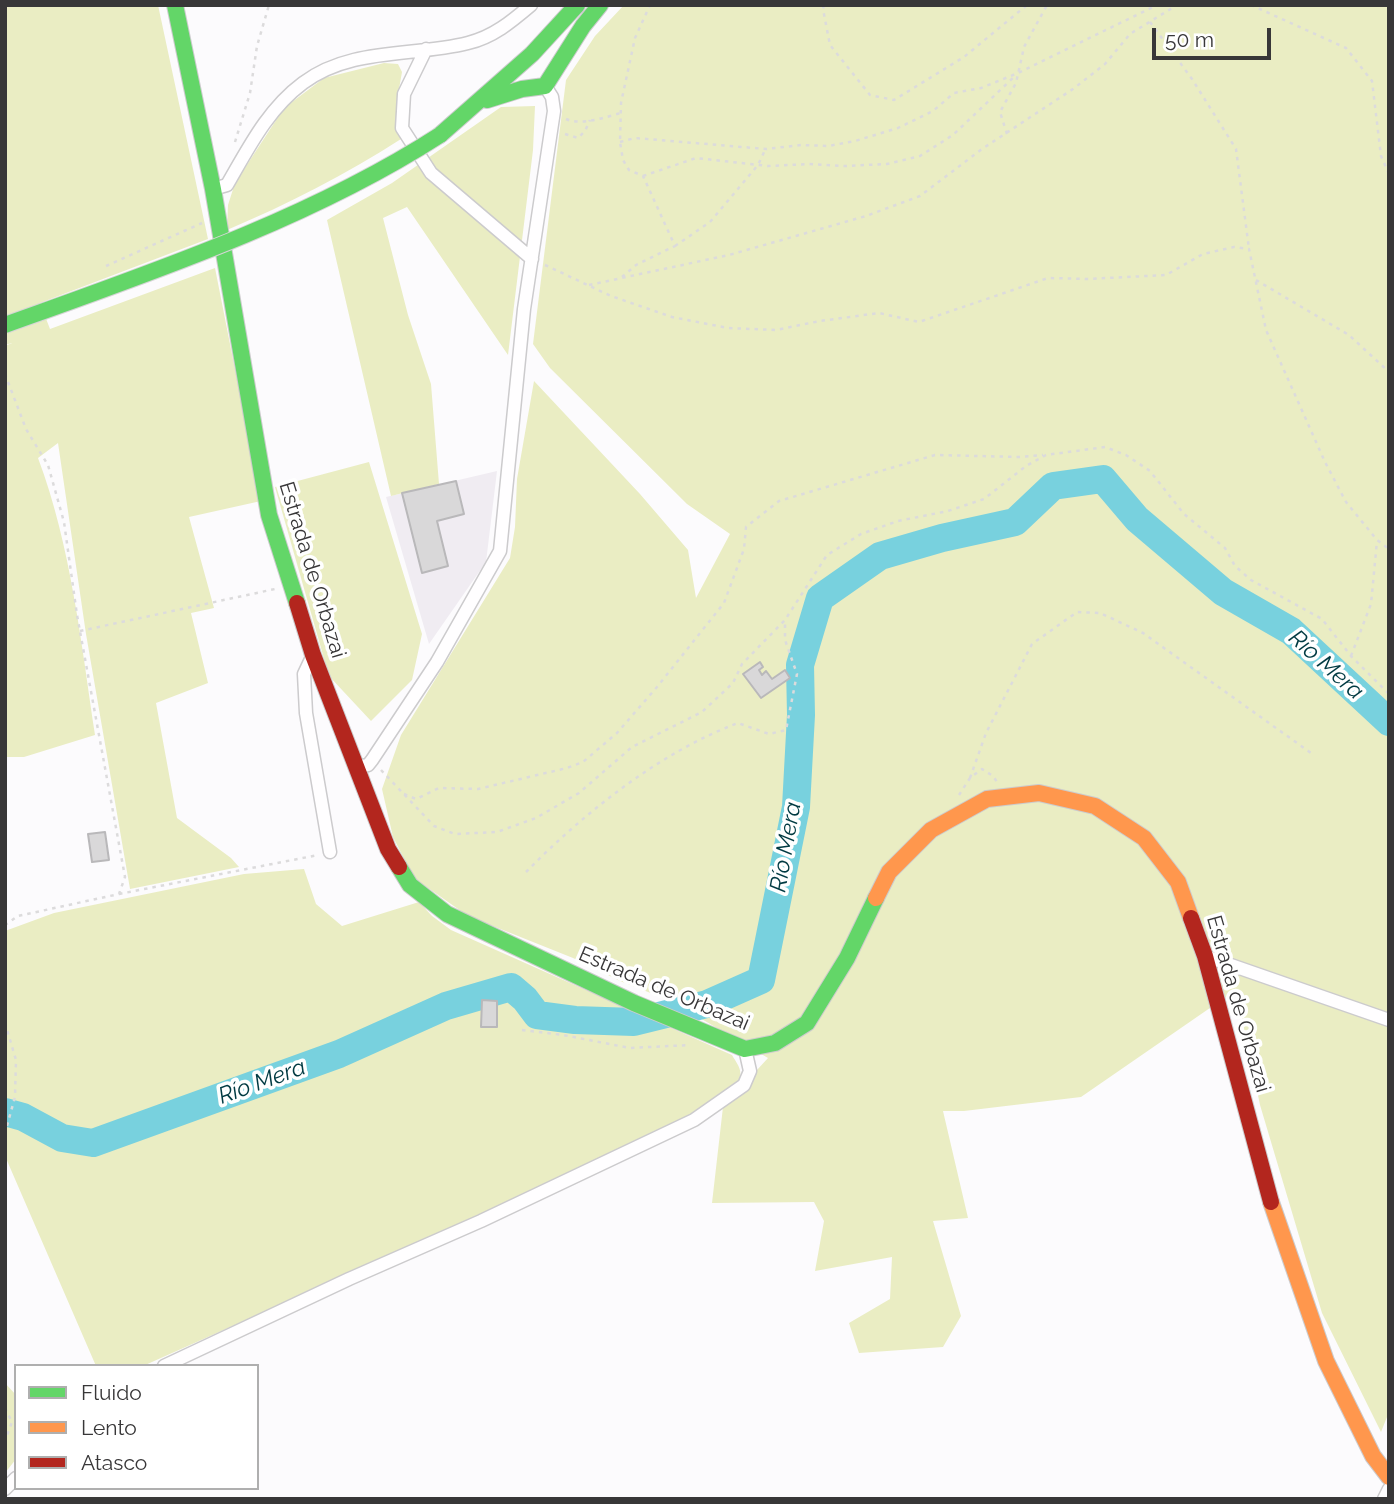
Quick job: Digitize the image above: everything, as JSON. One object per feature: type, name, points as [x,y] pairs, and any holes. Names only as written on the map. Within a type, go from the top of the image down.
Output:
[{"type":"main road","name":"Estrada de Orbazai","points":[[176,5],[213,189],[269,514],[313,655],[365,763],[388,849],[410,885],[447,914],[634,1003],[745,1049],[775,1043],[807,1023],[847,958],[889,872],[931,830],[987,799],[1039,793],[1095,806],[1144,838],[1178,883],[1205,956],[1274,1212],[1326,1361],[1373,1456],[1389,1477]]},
{"type":"main road","points":[[479,103],[522,89],[545,86],[583,26],[600,5]]},
{"type":"main road","points":[[5,325],[173,263],[342,191],[407,158],[479,103],[532,54],[574,6]]},
{"type":"street","points":[[213,189],[227,185],[274,109],[304,81],[343,62],[468,43],[500,31],[531,5]]},
{"type":"street","points":[[426,48],[404,94],[402,128],[431,173],[531,259]]},
{"type":"street","points":[[365,763],[437,662],[500,551],[531,259],[554,111],[552,97],[545,86]]},
{"type":"street","points":[[313,655],[304,674],[306,713],[330,852]]},
{"type":"street","points":[[1205,956],[1389,1020]]},
{"type":"street","points":[[168,1364],[694,1120],[744,1086],[750,1071],[745,1049]]},
{"type":"street","points":[[1384,1499],[1389,1489]]},
{"type":"path","points":[[237,167],[231,161],[235,140],[250,93],[257,46],[269,5]]},
{"type":"path","points":[[650,5],[635,38],[621,113],[620,142],[623,160],[629,170],[643,176],[696,158],[758,165],[887,164],[920,156],[953,135],[1018,73]]},
{"type":"path","points":[[824,5],[830,45],[870,95],[894,100],[964,57],[1027,5]]},
{"type":"path","points":[[1007,134],[1000,112],[1016,83],[1024,47],[1047,5]]},
{"type":"path","points":[[620,142],[644,138],[766,149],[801,145],[828,146],[855,141],[898,128],[933,111],[954,93],[981,88],[1018,73],[1157,5]]},
{"type":"path","points":[[587,285],[729,255],[866,216],[920,196],[1073,89],[1105,64],[1130,34],[1177,5]]},
{"type":"path","points":[[1251,5],[1346,48],[1372,81],[1381,156],[1389,174]]},
{"type":"path","points":[[1150,22],[1192,79],[1236,149],[1250,249],[1266,330],[1325,462],[1346,502],[1377,540],[1389,549]]},
{"type":"path","points":[[554,111],[571,121],[621,113]]},
{"type":"path","points":[[552,130],[578,138],[590,120]]},
{"type":"path","points":[[622,278],[636,265],[675,246],[710,222],[758,165],[766,149]]},
{"type":"path","points":[[643,176],[675,246]]},
{"type":"path","points":[[531,259],[611,296],[672,317],[728,328],[776,330],[879,313],[919,322],[1048,278],[1166,275],[1203,254],[1234,247],[1250,249]]},
{"type":"path","points":[[1256,280],[1349,335],[1389,372]]},
{"type":"path","points":[[5,374],[26,429],[48,465],[64,522],[80,631],[125,877],[119,894]]},
{"type":"path","points":[[401,793],[416,799],[439,788],[478,789],[583,762],[617,733],[633,715],[724,603],[744,549],[747,527],[779,501],[935,455],[1020,457],[1105,447],[1126,455],[1150,471],[1184,514],[1225,548],[1235,566],[1251,580],[1322,619],[1351,656],[1389,694]]},
{"type":"path","points":[[365,763],[401,793],[434,827],[458,835],[497,832],[536,818],[579,793],[632,747],[702,712],[733,683],[742,664],[785,620],[827,555],[861,534],[898,521],[948,512],[984,499],[1026,466],[1046,455]]},
{"type":"path","points":[[1351,656],[1371,604],[1377,540]]},
{"type":"path","points":[[80,631],[291,586]]},
{"type":"path","points":[[970,778],[986,733],[1032,644],[1077,612],[1100,613],[1143,633],[1311,753]]},
{"type":"path","points":[[526,872],[607,801],[706,735],[738,723],[769,734],[786,730],[797,674],[785,640],[785,620]]},
{"type":"path","points":[[5,925],[18,916],[300,859]]},
{"type":"path","points":[[5,1024],[16,1060],[15,1097],[5,1133]]},
{"type":"path","points":[[522,1030],[630,1048],[678,1044],[694,1046]]},
{"type":"path","points":[[5,1408],[14,1424]]},
{"type":"path","points":[[5,1441],[12,1422]]},
{"type":"shaded area","points":[[497,471],[486,562],[429,644],[386,497]]},
{"type":"green space","points":[[5,5],[158,5],[208,239],[40,303],[50,329],[215,268],[261,501],[189,517],[214,608],[191,613],[208,683],[156,703],[177,818],[231,858],[239,867],[130,889],[86,634],[58,443],[38,458],[67,560],[95,735],[24,757],[5,757],[5,346],[12,343],[5,345]]},
{"type":"green space","points":[[624,5],[1389,5],[1389,1412],[1381,1432],[1322,1313],[1260,1105],[1236,990],[1081,1097],[964,1111],[943,1111],[968,1218],[933,1221],[961,1316],[943,1347],[859,1353],[849,1323],[890,1299],[892,1257],[815,1271],[824,1221],[814,1202],[712,1203],[723,1107],[768,1058],[671,1001],[468,916],[414,878],[393,837],[382,789],[401,735],[510,558],[515,527],[517,479],[534,381],[640,494],[688,550],[696,598],[730,534],[687,504],[550,368],[533,344],[566,80],[595,36]]},
{"type":"green space","points":[[384,63],[398,64],[402,72],[396,106],[401,139],[316,188],[227,230],[228,205],[235,183],[284,108],[324,78]]},
{"type":"green space","points":[[535,106],[533,150],[508,355],[407,207],[383,218],[408,315],[431,384],[439,484],[391,496],[327,220],[392,183],[501,107]]},
{"type":"green space","points":[[369,462],[422,634],[412,680],[371,721],[329,676],[275,487]]},
{"type":"green space","points":[[304,869],[316,904],[342,926],[419,902],[451,930],[732,1055],[739,1068],[738,1082],[727,1093],[692,1116],[147,1364],[95,1364],[5,1156],[5,931],[54,913],[244,874]]},
{"type":"green space","points":[[5,1383],[14,1393],[14,1462],[5,1473]]},
{"type":"building","points":[[456,481],[464,514],[437,521],[448,566],[422,573],[402,493]]},
{"type":"building","points":[[760,662],[763,667],[759,670],[762,675],[766,671],[772,679],[785,670],[790,678],[761,698],[743,674]]},
{"type":"building","points":[[105,832],[109,860],[92,862],[88,834]]},
{"type":"building","points":[[482,1000],[497,1001],[497,1027],[481,1027]]},
{"type":"waterway","name":"Río Mera","points":[[5,1112],[23,1117],[62,1138],[93,1143],[339,1054],[446,1006],[511,987],[537,1015],[575,1020],[634,1022],[707,1004],[761,980],[796,807],[801,715],[800,665],[820,598],[880,556],[942,538],[1015,522],[1053,486],[1103,479],[1137,519],[1223,592],[1291,631],[1389,722]]},
{"type":"traffic: fast","points":[[175,5],[213,189],[269,515],[297,603]]},
{"type":"traffic: fast","points":[[440,135],[532,54],[577,5]]},
{"type":"traffic: fast","points":[[487,100],[522,89],[545,86],[583,26],[600,5]]},
{"type":"traffic: fast","points":[[5,325],[172,264],[283,218],[338,193],[440,135]]},
{"type":"traffic: fast","points":[[399,867],[410,885],[447,914],[634,1003],[745,1049],[775,1043],[807,1023],[847,958],[876,898]]},
{"type":"traffic: slow","points":[[876,898],[889,872],[931,830],[987,799],[1039,793],[1095,806],[1144,838],[1178,882],[1191,918]]},
{"type":"traffic: slow","points":[[1271,1202],[1326,1361],[1373,1456],[1389,1477]]},
{"type":"traffic: jam","points":[[297,603],[313,655],[388,849],[399,867]]},
{"type":"traffic: jam","points":[[1191,918],[1205,956],[1271,1202]]}]
